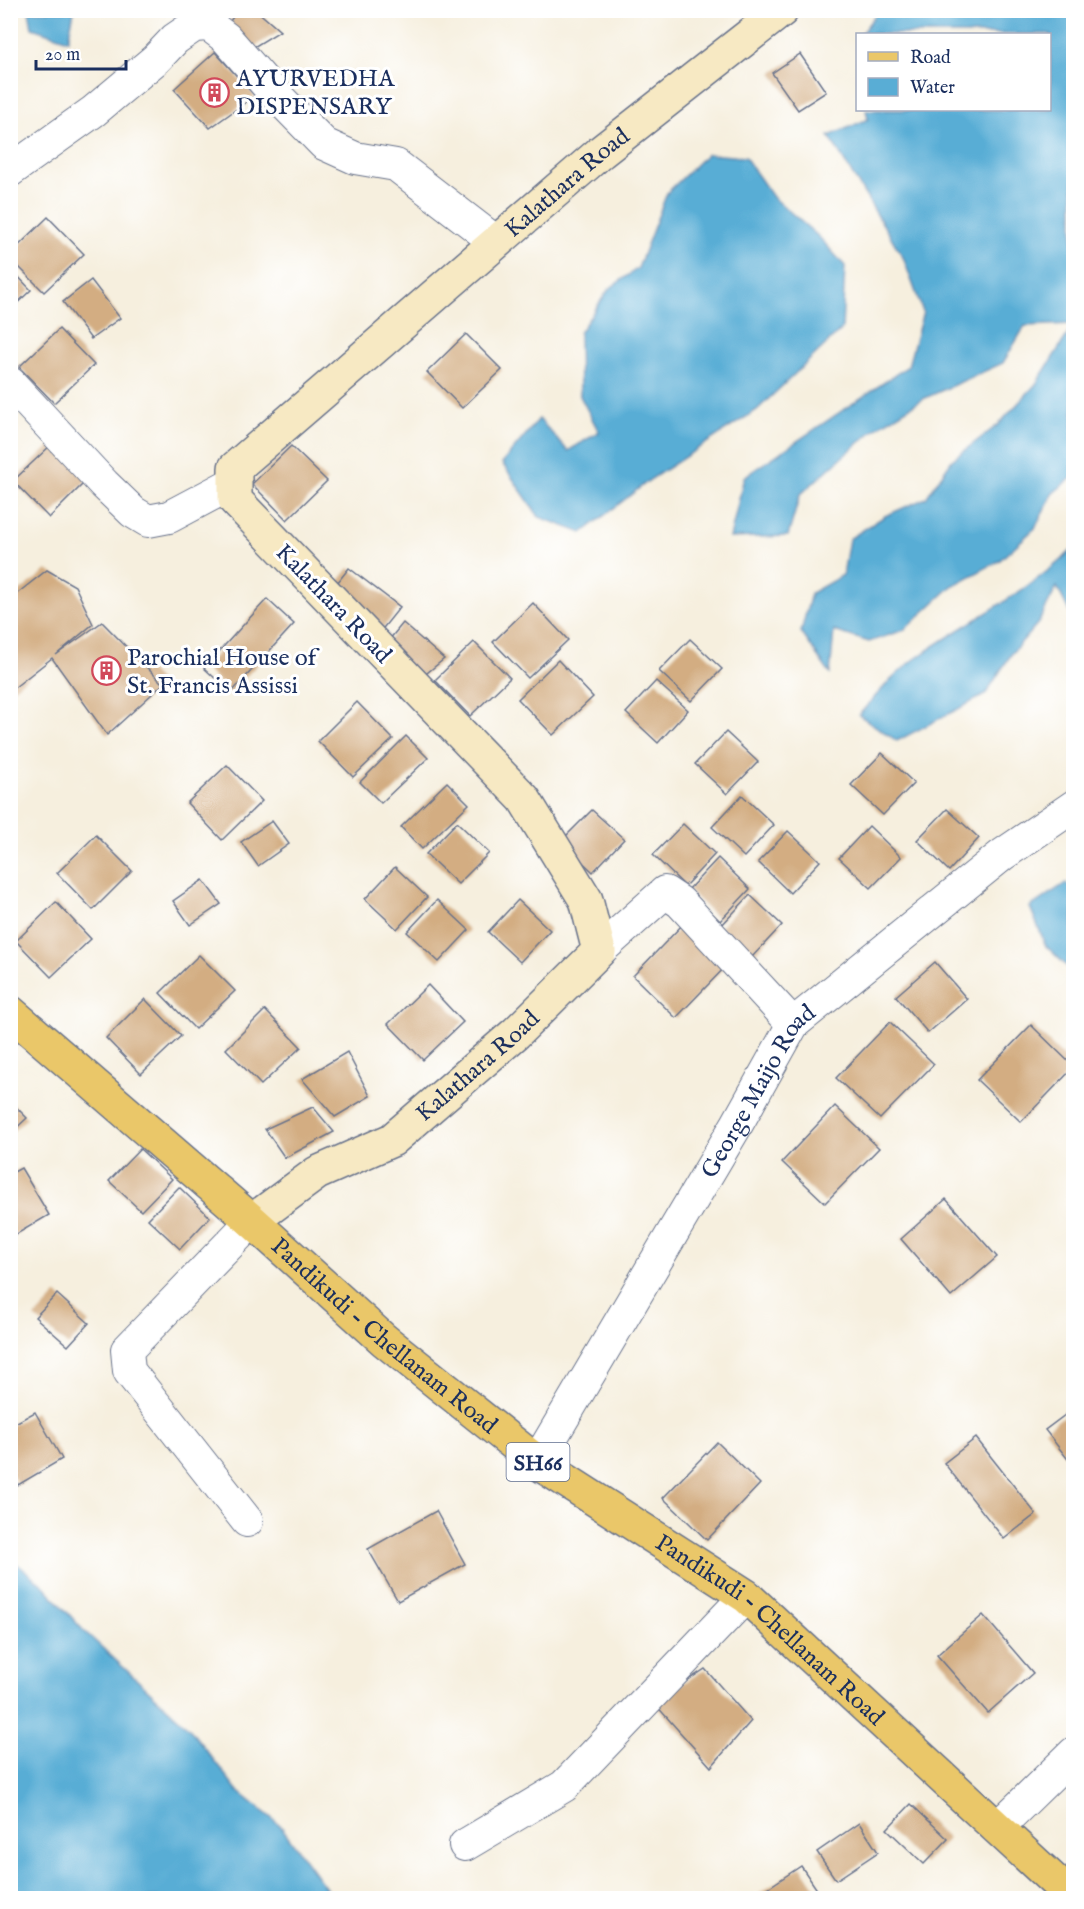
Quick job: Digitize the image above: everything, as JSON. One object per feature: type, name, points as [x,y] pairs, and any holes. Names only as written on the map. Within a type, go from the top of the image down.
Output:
[{"type":"main road","name":"Pandikudi - Chellanam Road","points":[[10,1012],[252,1221],[384,1340],[537,1462],[746,1596],[1073,1899]]},
{"type":"street","name":"Kalathara Road","points":[[252,1221],[317,1173],[392,1140],[516,1033],[599,951],[586,900],[524,799],[235,500],[235,468],[601,152],[782,10]]},
{"type":"street","points":[[10,171],[94,111],[156,59],[175,39],[194,26],[209,25],[226,38],[274,93],[324,144],[355,158],[396,165],[496,242]]},
{"type":"street","points":[[10,383],[104,484],[133,512],[148,521],[169,517],[235,482]]},
{"type":"street","name":"George Maijo Road","points":[[537,1462],[736,1126],[793,1024],[1002,855],[1074,806]]},
{"type":"street","points":[[599,951],[665,892],[680,902],[793,1024]]},
{"type":"street","points":[[247,1521],[129,1371],[127,1350],[252,1221]]},
{"type":"street","points":[[465,1845],[564,1786],[746,1596]]},
{"type":"street","points":[[997,1828],[1074,1753]]},
{"type":"water","points":[[29,11],[74,11],[68,40],[32,28]]},
{"type":"water","points":[[878,11],[1073,11],[1073,324],[1025,326],[1003,363],[923,399],[879,426],[800,495],[788,536],[730,538],[744,477],[908,366],[923,312],[903,257],[829,136],[868,119],[866,111],[1051,111],[1051,33],[862,33]]},
{"type":"water","points":[[707,154],[745,157],[773,197],[819,237],[845,266],[842,329],[757,410],[651,479],[582,533],[539,517],[502,463],[539,419],[568,451],[599,432],[580,396],[579,333],[609,289],[638,268],[667,193]]},
{"type":"water","points":[[1073,326],[1073,477],[1053,493],[1035,528],[999,561],[952,586],[904,630],[869,642],[834,631],[830,674],[801,632],[811,593],[843,575],[849,539],[885,516],[926,498],[952,460],[999,424],[1036,384]]},
{"type":"water","points":[[1073,549],[1073,619],[1057,587],[1038,623],[1012,653],[985,695],[897,741],[859,715],[888,683],[913,661],[1038,579]]},
{"type":"water","points":[[1066,883],[1073,890],[1073,972],[1046,946],[1030,907]]},
{"type":"water","points":[[10,1558],[44,1586],[83,1630],[188,1727],[237,1790],[280,1825],[333,1898],[11,1898]]},
{"type":"building","points":[[238,10],[256,10],[280,31],[249,50],[230,21]]},
{"type":"building","name":"AYURVEDHA DISPENSARY","points":[[215,52],[255,96],[210,128],[174,89]]},
{"type":"building","points":[[800,54],[826,92],[798,110],[772,73]]},
{"type":"building","points":[[48,217],[84,254],[44,292],[10,258],[10,254]]},
{"type":"building","points":[[10,268],[31,290],[10,310]]},
{"type":"building","points":[[91,280],[120,318],[91,339],[63,302]]},
{"type":"building","points":[[59,329],[94,365],[54,403],[19,367]]},
{"type":"building","points":[[466,334],[502,370],[462,408],[427,372]]},
{"type":"building","points":[[53,443],[88,479],[49,518],[13,481]]},
{"type":"building","points":[[291,446],[327,481],[287,520],[252,484]]},
{"type":"building","points":[[349,568],[400,607],[380,632],[330,592]]},
{"type":"building","points":[[47,570],[75,586],[93,624],[56,655],[102,622],[163,684],[107,735],[52,658],[10,691],[10,599]]},
{"type":"building","points":[[267,599],[294,624],[231,693],[204,668]]},
{"type":"building","points":[[533,603],[568,640],[528,678],[493,642]]},
{"type":"building","points":[[403,623],[444,659],[422,677],[384,646]]},
{"type":"building","points":[[690,639],[722,669],[691,701],[659,671]]},
{"type":"building","points":[[474,642],[510,678],[470,716],[435,680]]},
{"type":"building","points":[[558,660],[593,697],[553,735],[518,699]]},
{"type":"building","points":[[656,681],[688,710],[658,743],[626,713]]},
{"type":"building","points":[[357,702],[393,739],[353,777],[318,741]]},
{"type":"building","points":[[726,732],[758,762],[727,794],[695,764]]},
{"type":"building","points":[[406,736],[428,758],[381,803],[360,782]]},
{"type":"building","points":[[882,753],[914,783],[883,815],[851,785]]},
{"type":"building","points":[[227,765],[262,801],[222,840],[187,803]]},
{"type":"building","points":[[447,782],[469,804],[422,849],[401,827]]},
{"type":"building","points":[[742,795],[774,825],[744,857],[712,827]]},
{"type":"building","points":[[947,809],[979,838],[949,871],[917,840]]},
{"type":"building","points":[[592,810],[624,839],[593,872],[561,841]]},
{"type":"building","points":[[272,821],[289,844],[258,866],[241,842]]},
{"type":"building","points":[[457,822],[489,853],[458,884],[426,854]]},
{"type":"building","points":[[683,824],[715,854],[685,886],[653,855]]},
{"type":"building","points":[[869,826],[901,857],[871,888],[839,858]]},
{"type":"building","points":[[788,831],[820,861],[790,893],[758,862]]},
{"type":"building","points":[[96,835],[132,871],[93,910],[57,873]]},
{"type":"building","points":[[718,858],[750,889],[720,921],[688,890]]},
{"type":"building","points":[[395,867],[427,897],[397,929],[365,899]]},
{"type":"building","points":[[203,880],[221,904],[190,925],[173,901]]},
{"type":"building","points":[[750,895],[782,925],[752,957],[720,927]]},
{"type":"building","points":[[437,900],[469,930],[439,962],[407,932]]},
{"type":"building","points":[[518,900],[550,930],[520,962],[488,932]]},
{"type":"building","points":[[56,902],[91,939],[51,977],[16,941]]},
{"type":"building","points":[[686,921],[730,962],[676,1018],[633,976]]},
{"type":"building","points":[[199,955],[235,991],[195,1029],[160,993]]},
{"type":"building","points":[[935,962],[967,999],[928,1033],[896,996]]},
{"type":"building","points":[[428,985],[463,1022],[423,1060],[388,1024]]},
{"type":"building","points":[[145,999],[181,1036],[141,1074],[106,1038]]},
{"type":"building","points":[[265,1010],[301,1047],[261,1085],[226,1049]]},
{"type":"building","points":[[890,1022],[934,1064],[880,1119],[836,1078]]},
{"type":"building","points":[[1031,1025],[1074,1067],[1021,1122],[977,1080]]},
{"type":"building","points":[[347,1052],[370,1096],[335,1117],[302,1079]]},
{"type":"building","points":[[10,1101],[27,1118],[10,1134]]},
{"type":"building","points":[[835,1106],[879,1148],[825,1203],[782,1162]]},
{"type":"building","points":[[313,1107],[334,1132],[285,1158],[265,1129]]},
{"type":"building","points":[[140,1149],[172,1179],[141,1211],[109,1181]]},
{"type":"building","points":[[21,1168],[49,1215],[10,1238],[10,1174]]},
{"type":"building","points":[[179,1187],[210,1217],[180,1249],[148,1219]]},
{"type":"building","points":[[946,1199],[997,1257],[951,1297],[901,1239]]},
{"type":"building","points":[[57,1294],[89,1323],[68,1346],[35,1317]]},
{"type":"building","points":[[1074,1410],[1074,1467],[1045,1430]]},
{"type":"building","points":[[35,1412],[62,1459],[18,1485],[10,1472],[10,1426]]},
{"type":"building","points":[[976,1438],[1036,1514],[1004,1539],[944,1463]]},
{"type":"building","points":[[717,1442],[760,1484],[707,1540],[663,1498]]},
{"type":"building","points":[[436,1511],[465,1564],[398,1601],[368,1549]]},
{"type":"building","points":[[983,1615],[1033,1673],[988,1713],[937,1655]]},
{"type":"building","points":[[705,1669],[751,1721],[711,1767],[654,1703]]},
{"type":"building","points":[[911,1804],[948,1839],[924,1864],[887,1829]]},
{"type":"building","points":[[859,1823],[878,1852],[836,1880],[817,1852]]},
{"type":"building","points":[[801,1866],[820,1894],[813,1898],[761,1898],[759,1894]]},
{"type":"place","name":"AYURVEDHA DISPENSARY","points":[[215,92]]},
{"type":"place","name":"Parochial House of St. Francis Assissi","points":[[106,671]]}]
